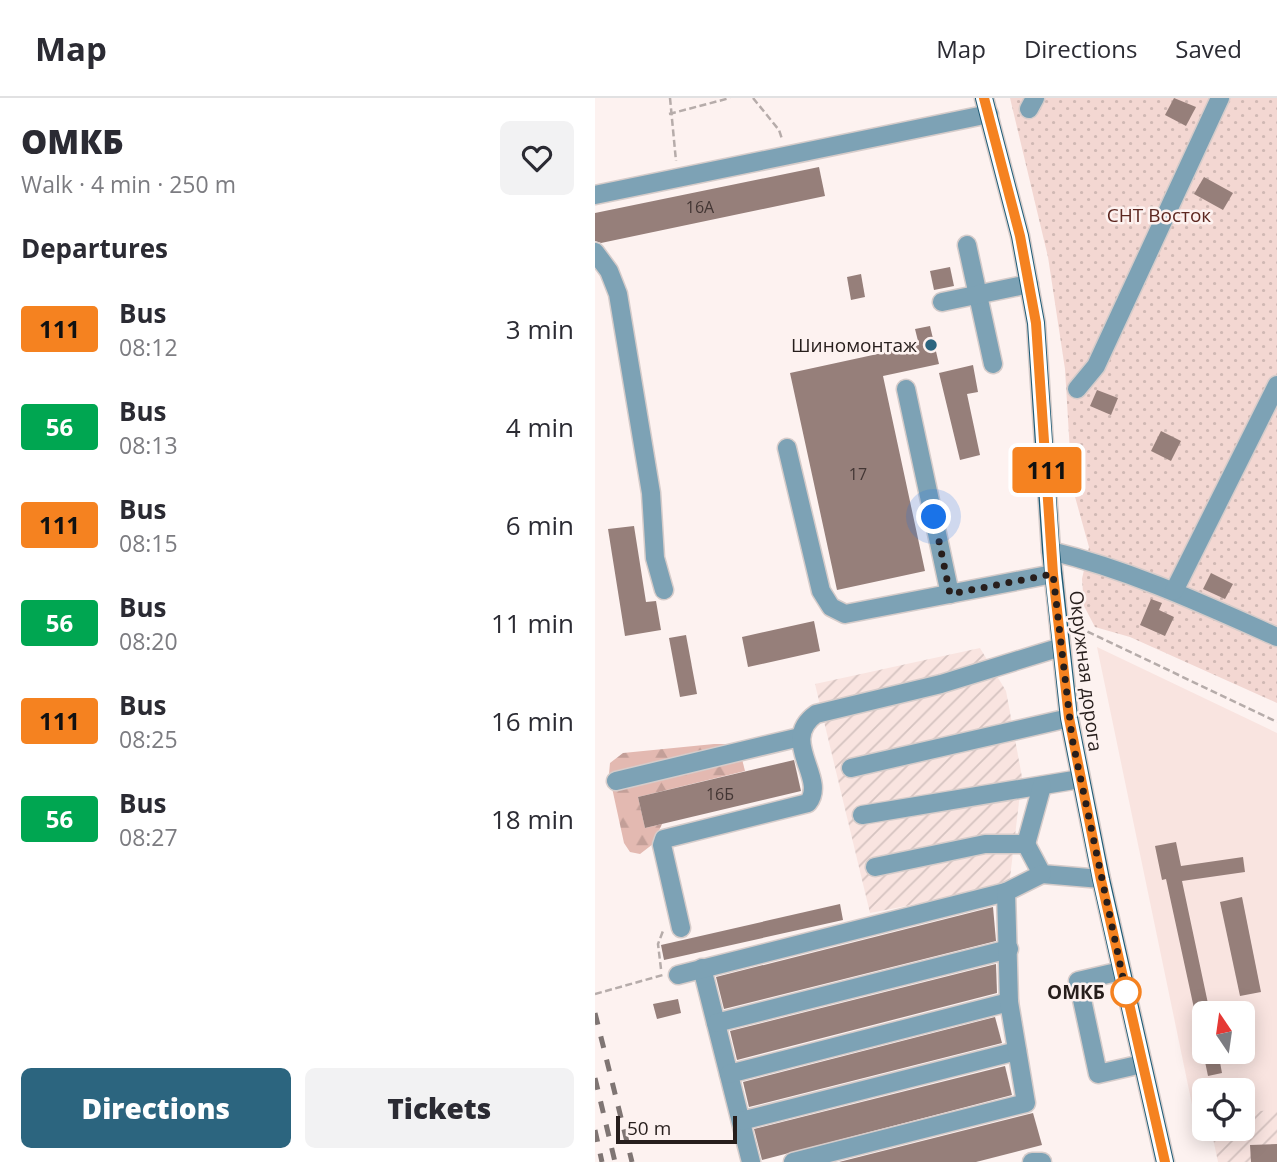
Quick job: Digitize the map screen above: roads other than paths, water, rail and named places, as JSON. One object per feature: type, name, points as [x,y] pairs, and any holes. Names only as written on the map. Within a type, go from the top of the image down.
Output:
[{"type":"main road","name":"Окружная дорога","points":[[986,106],[1030,284],[1041,374],[1053,574],[1069,718],[1101,880],[1165,1162]]},
{"type":"lane","points":[[1077,389],[1096,366],[1220,98]]},
{"type":"lane","points":[[595,195],[986,106]]},
{"type":"lane","points":[[967,245],[993,364]]},
{"type":"lane","points":[[595,252],[609,271],[620,306],[651,493],[655,558],[664,590]]},
{"type":"lane","points":[[942,302],[1030,284]]},
{"type":"lane","points":[[1174,591],[1277,385]]},
{"type":"lane","points":[[906,389],[950,594]]},
{"type":"lane","points":[[787,448],[821,591],[831,607],[845,614],[1053,574]]},
{"type":"lane","points":[[1051,551],[1097,562],[1174,591],[1277,637]]},
{"type":"lane","points":[[679,921],[662,845],[664,839],[809,803],[813,792],[800,737],[807,720],[816,714],[941,684],[1061,646]]},
{"type":"lane","points":[[851,768],[1069,718]]},
{"type":"lane","points":[[616,781],[800,737]]},
{"type":"lane","points":[[862,815],[1080,779]]},
{"type":"lane","points":[[1042,786],[1027,844],[1042,874]]},
{"type":"lane","points":[[875,867],[985,844],[1027,844]]},
{"type":"lane","points":[[670,975],[1006,892],[1042,874],[1101,880]]},
{"type":"lane","points":[[793,1162],[1026,1103],[1009,1002],[1006,892]]},
{"type":"lane","points":[[716,1023],[1009,948]]},
{"type":"lane","points":[[702,968],[751,1162]]},
{"type":"lane","points":[[1121,971],[1078,981],[1098,1074],[1142,1064]]},
{"type":"lane","points":[[729,1074],[1009,1002]]},
{"type":"lane","points":[[741,1121],[1017,1051]]},
{"type":"lane","points":[[1032,1162],[1042,1162]]},
{"type":"railway","points":[[595,1013],[632,1162]]},
{"type":"railway","points":[[595,1078],[615,1162]]},
{"type":"railway","points":[[595,1130],[602,1162]]},
{"type":"place","name":"Шиномонтаж","points":[[931,345]]},
{"type":"place","name":"ОМКБ","points":[[1126,992]]},
{"type":"park label","name":"СНТ Восток","points":[[1159,215]]}]
